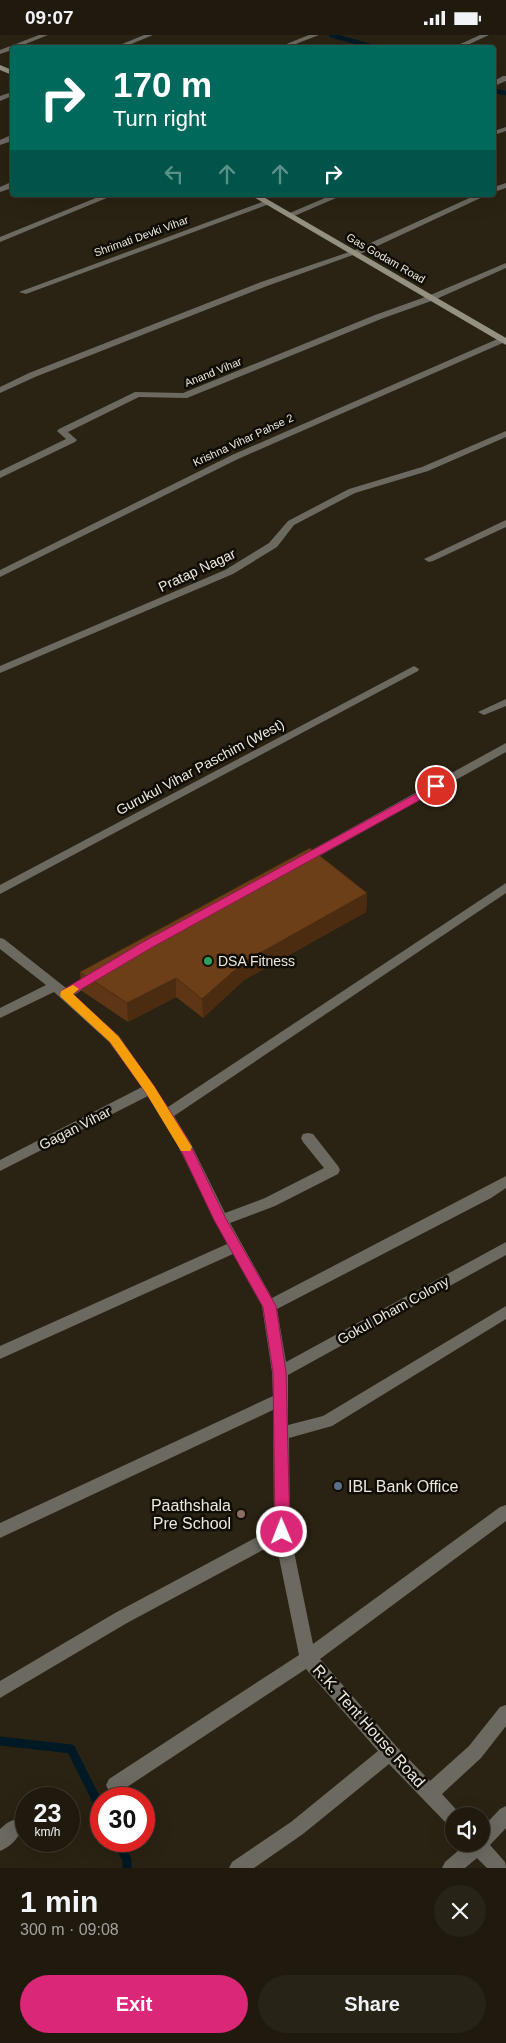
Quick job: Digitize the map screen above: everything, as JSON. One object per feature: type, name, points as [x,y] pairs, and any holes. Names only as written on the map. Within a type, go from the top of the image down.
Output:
[{"type":"main road","name":"Gas Godam Road","points":[[258,197],[504,341]]},
{"type":"street","points":[[19,45],[45,35]]},
{"type":"street","points":[[124,45],[150,35]]},
{"type":"street","points":[[288,45],[316,35]]},
{"type":"street","points":[[463,45],[486,35]]},
{"type":"street","points":[[0,240],[105,197]]},
{"type":"street","points":[[289,215],[334,197]]},
{"type":"street","points":[[0,390],[32,375],[264,284],[354,253],[479,197]]},
{"type":"street","name":"Shrimati Devki Vihar","points":[[23,292],[268,203]]},
{"type":"street","points":[[431,298],[506,265]]},
{"type":"street","name":"Anand Vihar","points":[[0,475],[72,440],[62,431],[138,394],[184,396],[378,317],[431,298]]},
{"type":"street","name":"Krishna Vihar Pahse 2","points":[[0,574],[235,457],[504,341]]},
{"type":"street","name":"Pratap Nagar","points":[[0,670],[229,572],[272,545],[291,523],[352,491],[425,469],[506,434]]},
{"type":"street","points":[[429,559],[506,523]]},
{"type":"street","name":"Gurukul Vihar Paschim (West)","points":[[0,890],[414,669]]},
{"type":"street","points":[[484,712],[506,703]]},
{"type":"street","points":[[288,868],[506,747]]},
{"type":"street","points":[[166,1115],[506,887]]},
{"type":"street","name":"R.K. Tent House Road","points":[[0,942],[60,990],[114,1039],[150,1089],[183,1142],[221,1220],[270,1306],[280,1372],[282,1532],[308,1658],[390,1752],[445,1810]]},
{"type":"street","points":[[0,1013],[60,990],[106,969]]},
{"type":"street","name":"Gagan Vihar","points":[[0,1166],[150,1089]]},
{"type":"street","points":[[221,1220],[270,1202],[333,1170],[308,1138]]},
{"type":"street","points":[[270,1306],[486,1194],[506,1181]]},
{"type":"street","points":[[0,1353],[236,1246]]},
{"type":"street","name":"Gokul Dham Colony","points":[[280,1372],[506,1247]]},
{"type":"street","points":[[281,1434],[327,1421],[506,1312]]},
{"type":"street","points":[[0,1531],[280,1400]]},
{"type":"street","points":[[115,1785],[308,1658],[506,1512]]},
{"type":"street","points":[[0,1690],[121,1618],[282,1532]]},
{"type":"street","points":[[429,1794],[475,1753],[506,1713]]},
{"type":"street","points":[[238,1868],[297,1828],[390,1752]]},
{"type":"street","points":[[490,1832],[506,1815]]},
{"type":"street","points":[[0,1842],[12,1829]]},
{"type":"street","points":[[451,1868],[470,1852]]},
{"type":"street","points":[[486,1852],[499,1868]]},
{"type":"building","name":"DSA Fitness","points":[[310,848],[367,893],[244,962],[202,999],[176,978],[127,1003],[80,972]]},
{"type":"waterway","points":[[331,35],[367,45]]},
{"type":"waterway","points":[[496,91],[506,93]]},
{"type":"waterway","points":[[0,1741],[71,1749],[90,1787]]},
{"type":"waterway","points":[[123,1852],[127,1860],[127,1868]]},
{"type":"slow traffic","points":[[73,989],[65,994],[114,1039],[150,1089],[186,1147]]},
{"type":"place","name":"DSA Fitness","points":[[208,961]]},
{"type":"place","name":"IBL Bank Office","points":[[338,1486]]},
{"type":"place","name":"Paathshala Pre School","points":[[241,1514]]},
{"type":"route","points":[[282,1532],[280,1372],[270,1306],[221,1220],[183,1142],[150,1089],[114,1039],[65,994],[147,945],[436,786]]}]
